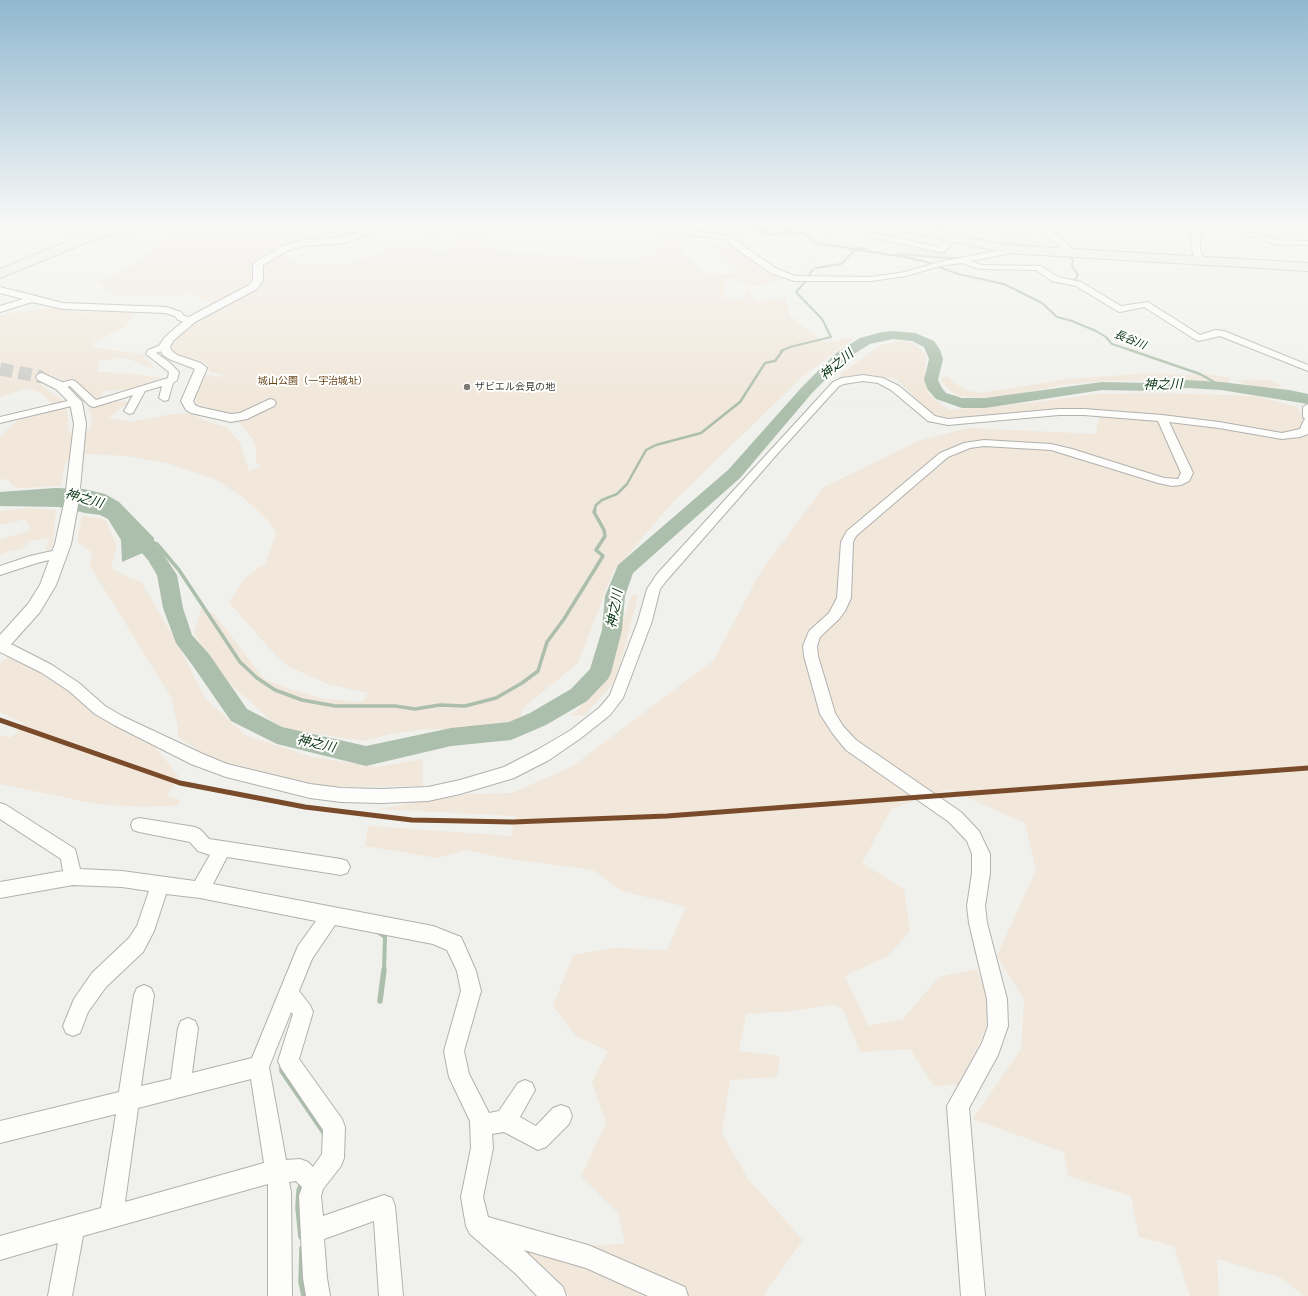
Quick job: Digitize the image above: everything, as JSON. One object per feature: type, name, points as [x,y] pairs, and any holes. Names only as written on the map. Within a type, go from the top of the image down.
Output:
[{"type":"street","points":[[60,386],[72,383],[84,393],[94,407],[172,380],[174,372],[166,364],[151,354],[151,352],[164,348],[169,339],[191,320],[254,284]]},
{"type":"street","points":[[1079,284],[1120,309],[1145,304],[1199,338],[1215,333],[1221,333],[1308,368]]},
{"type":"street","points":[[0,290],[32,299],[67,306],[166,310],[178,314],[181,318],[191,320]]},
{"type":"street","points":[[0,309],[32,299]]},
{"type":"street","points":[[164,348],[167,353],[173,357],[193,363],[201,368],[187,401],[190,407],[195,410],[232,418],[243,416],[270,403]]},
{"type":"street","points":[[42,377],[60,386],[76,402],[80,424],[72,499],[62,548],[48,585],[34,608],[0,646],[47,669],[74,687],[100,710],[119,721],[197,759],[226,770],[310,791],[341,795],[381,796],[428,794],[460,787],[508,773],[543,756],[563,743],[605,711],[616,698],[645,622],[654,589],[662,577],[836,384],[847,380],[863,378],[880,380],[895,388],[932,419],[938,421],[961,422],[1059,412],[1107,413],[1219,425],[1282,436],[1300,434],[1305,431],[1308,422]]},
{"type":"street","points":[[164,398],[168,382]]},
{"type":"street","points":[[129,411],[141,390]]},
{"type":"street","points":[[0,420],[76,402]]},
{"type":"street","points":[[1308,407],[1308,417]]},
{"type":"street","points":[[973,1296],[958,1106],[991,1048],[998,1026],[997,999],[978,923],[976,906],[981,873],[981,854],[973,836],[955,817],[851,745],[838,730],[828,714],[811,656],[810,646],[814,635],[834,616],[840,608],[844,598],[848,542],[851,534],[944,455],[968,445],[984,443],[1051,447],[1068,450],[1162,481],[1172,483],[1181,482],[1185,479],[1187,473],[1162,418]]},
{"type":"street","points":[[0,571],[62,548]]},
{"type":"street","points":[[0,810],[68,855],[73,877]]},
{"type":"street","points":[[139,825],[195,836],[204,846],[341,867]]},
{"type":"street","points":[[200,890],[223,849]]},
{"type":"street","points":[[0,890],[73,877],[122,879],[200,890],[433,935],[454,943],[466,971],[471,991],[454,1050],[459,1077],[481,1119],[482,1148],[472,1197],[478,1226],[524,1266],[554,1296]]},
{"type":"street","points":[[73,1026],[80,1006],[99,980],[136,945],[146,931],[160,884]]},
{"type":"street","points":[[280,1296],[280,1192],[259,1067],[305,953],[330,916]]},
{"type":"street","points":[[0,1248],[276,1171],[307,1176],[333,1158],[334,1126],[288,1061],[303,1012],[289,993]]},
{"type":"street","points":[[111,1217],[144,995]]},
{"type":"street","points":[[180,1087],[188,1028]]},
{"type":"street","points":[[0,1132],[259,1067]]},
{"type":"street","points":[[505,1121],[525,1090]]},
{"type":"street","points":[[481,1125],[505,1121],[538,1139],[561,1116]]},
{"type":"street","points":[[307,1176],[313,1231],[315,1278],[318,1296]]},
{"type":"street","points":[[313,1231],[384,1206],[391,1296]]},
{"type":"street","points":[[478,1226],[588,1257],[676,1296]]},
{"type":"street","points":[[60,1296],[73,1228]]},
{"type":"green space","name":"城山公園（一宇治城址）","points":[[100,284],[724,284],[724,298],[744,300],[747,290],[751,291],[756,302],[786,297],[789,316],[824,342],[836,342],[845,338],[853,339],[802,377],[672,503],[613,572],[578,663],[523,708],[519,721],[453,729],[425,729],[391,734],[363,741],[279,728],[219,673],[193,631],[195,630],[201,608],[214,614],[264,679],[323,699],[362,702],[368,693],[327,684],[288,666],[276,656],[229,602],[245,578],[266,563],[276,533],[268,520],[244,498],[215,479],[167,463],[128,456],[87,454],[69,458],[65,464],[61,486],[21,488],[12,486],[9,480],[0,479],[0,436],[16,422],[29,416],[54,410],[67,409],[69,433],[90,429],[92,416],[86,400],[73,387],[50,374],[35,380],[64,402],[55,406],[41,393],[27,388],[0,397],[0,315],[52,308],[82,313],[123,311],[136,313],[126,326],[94,342],[93,347],[142,354],[157,370],[125,358],[100,361],[97,372],[135,374],[161,378],[131,389],[102,391],[101,401],[129,402],[108,418],[132,422],[172,414],[190,413],[205,421],[228,428],[240,443],[249,472],[262,465],[256,463],[256,448],[253,439],[233,415],[209,410],[195,404],[197,393],[206,375],[222,377],[223,375],[209,372],[209,366],[203,361],[175,355],[171,346],[181,333],[202,317],[211,302],[191,294],[146,297],[115,295]]},
{"type":"green space","points":[[749,284],[763,284],[753,286]]},
{"type":"green space","points":[[901,341],[913,343],[926,355],[925,373],[929,394],[940,404],[950,410],[1031,403],[1096,394],[1160,393],[1255,396],[1297,407],[1302,417],[1308,418],[1308,1296],[1304,1296],[1281,1278],[1217,1259],[1219,1296],[1190,1296],[1174,1246],[1139,1237],[1131,1196],[1068,1176],[1064,1152],[973,1119],[1021,1049],[1024,1000],[997,956],[1036,870],[1025,823],[948,789],[891,809],[862,863],[904,889],[910,931],[889,955],[845,976],[868,1026],[903,1019],[939,977],[977,969],[989,1003],[985,1032],[960,1084],[934,1086],[910,1049],[860,1052],[844,1011],[835,1004],[794,1011],[746,1014],[739,1051],[780,1056],[777,1077],[730,1080],[722,1133],[748,1179],[803,1240],[766,1291],[764,1296],[570,1296],[523,1258],[529,1248],[625,1244],[618,1213],[581,1177],[606,1123],[592,1082],[608,1051],[575,1035],[553,1006],[573,955],[615,948],[667,950],[686,907],[622,891],[593,870],[510,859],[465,850],[437,858],[365,846],[368,826],[511,836],[515,816],[377,809],[471,794],[512,793],[573,766],[714,660],[760,573],[824,487],[921,440],[968,428],[1096,434],[1100,409],[1046,409],[966,418],[943,417],[929,411],[896,379],[861,374],[836,378],[880,345]]},
{"type":"green space","points":[[1151,373],[1186,375],[1205,374],[1226,377],[1231,380],[1228,383],[1173,380],[1108,381],[1063,385],[1008,396],[976,398],[955,395],[942,383],[941,378],[948,376],[955,383],[966,390],[981,393],[1067,379]]},
{"type":"green space","points":[[1254,379],[1269,380],[1283,386],[1270,388],[1254,387],[1236,381]]},
{"type":"green space","points":[[29,508],[56,510],[52,549],[46,550],[49,538],[31,541],[22,549],[6,552],[0,555],[0,540],[31,530],[25,519],[2,525],[0,524],[0,511]]},
{"type":"green space","points":[[82,516],[105,520],[117,545],[111,568],[129,578],[141,582],[177,643],[205,698],[245,735],[312,757],[376,767],[423,759],[423,786],[334,787],[257,773],[215,761],[178,737],[178,727],[171,697],[90,566],[92,552],[77,542]]},
{"type":"green space","points":[[632,595],[638,595],[616,680],[585,715],[571,716],[608,678],[624,616]]},
{"type":"green space","points":[[11,654],[45,673],[107,718],[156,748],[179,777],[167,795],[180,800],[178,805],[146,807],[96,804],[0,784],[0,735],[10,738],[25,724],[0,712],[0,664]]},
{"type":"water","points":[[55,488],[84,489],[105,494],[119,502],[154,538],[154,548],[122,562],[121,540],[108,519],[100,515],[59,507],[0,506],[0,492]]},
{"type":"waterway","points":[[783,350],[831,337],[822,319],[796,292],[803,284]]},
{"type":"waterway","name":"長谷川","points":[[1005,284],[1042,303],[1057,317],[1072,321],[1096,331],[1106,337],[1112,344],[1130,350]]},
{"type":"waterway","name":"神之川","points":[[130,529],[155,556],[167,575],[173,608],[183,638],[201,660],[239,715],[277,735],[366,756],[451,737],[511,731],[538,719],[579,695],[600,673],[612,630],[615,596],[625,570],[734,474],[807,390],[841,356],[865,341],[882,336],[893,335],[915,337],[929,344],[936,359],[931,380],[935,390],[941,396],[962,403],[985,403],[1102,386],[1152,387],[1187,384],[1221,386],[1308,399]]},
{"type":"waterway","points":[[594,511],[596,505],[602,500],[617,494],[627,484],[646,450],[656,445],[701,433],[740,402],[765,363],[775,361],[783,350]]},
{"type":"waterway","name":"長谷川","points":[[1130,350],[1200,374],[1221,386]]},
{"type":"waterway","points":[[151,542],[157,544],[179,570],[240,662],[257,678],[275,690],[302,700],[335,706],[395,706],[415,709],[440,705],[465,706],[496,698],[522,683],[538,671],[547,642],[564,619],[603,556],[596,550],[605,536],[604,530],[594,512],[595,510]]},
{"type":"waterway","points":[[378,932],[385,937],[384,971]]},
{"type":"waterway","points":[[380,1001],[384,970]]},
{"type":"waterway","points":[[282,1065],[282,1071],[325,1134]]},
{"type":"waterway","points":[[301,1237],[298,1208],[299,1191],[302,1183]]},
{"type":"waterway","points":[[302,1248],[301,1282],[304,1296]]},
{"type":"tunnel","points":[[0,369],[42,377]]},
{"type":"transit line","points":[[0,720],[180,783],[305,807],[412,820],[513,822],[667,816],[1308,768]]},
{"type":"place","name":"ザビエル会見の地","points":[[467,387]]}]
